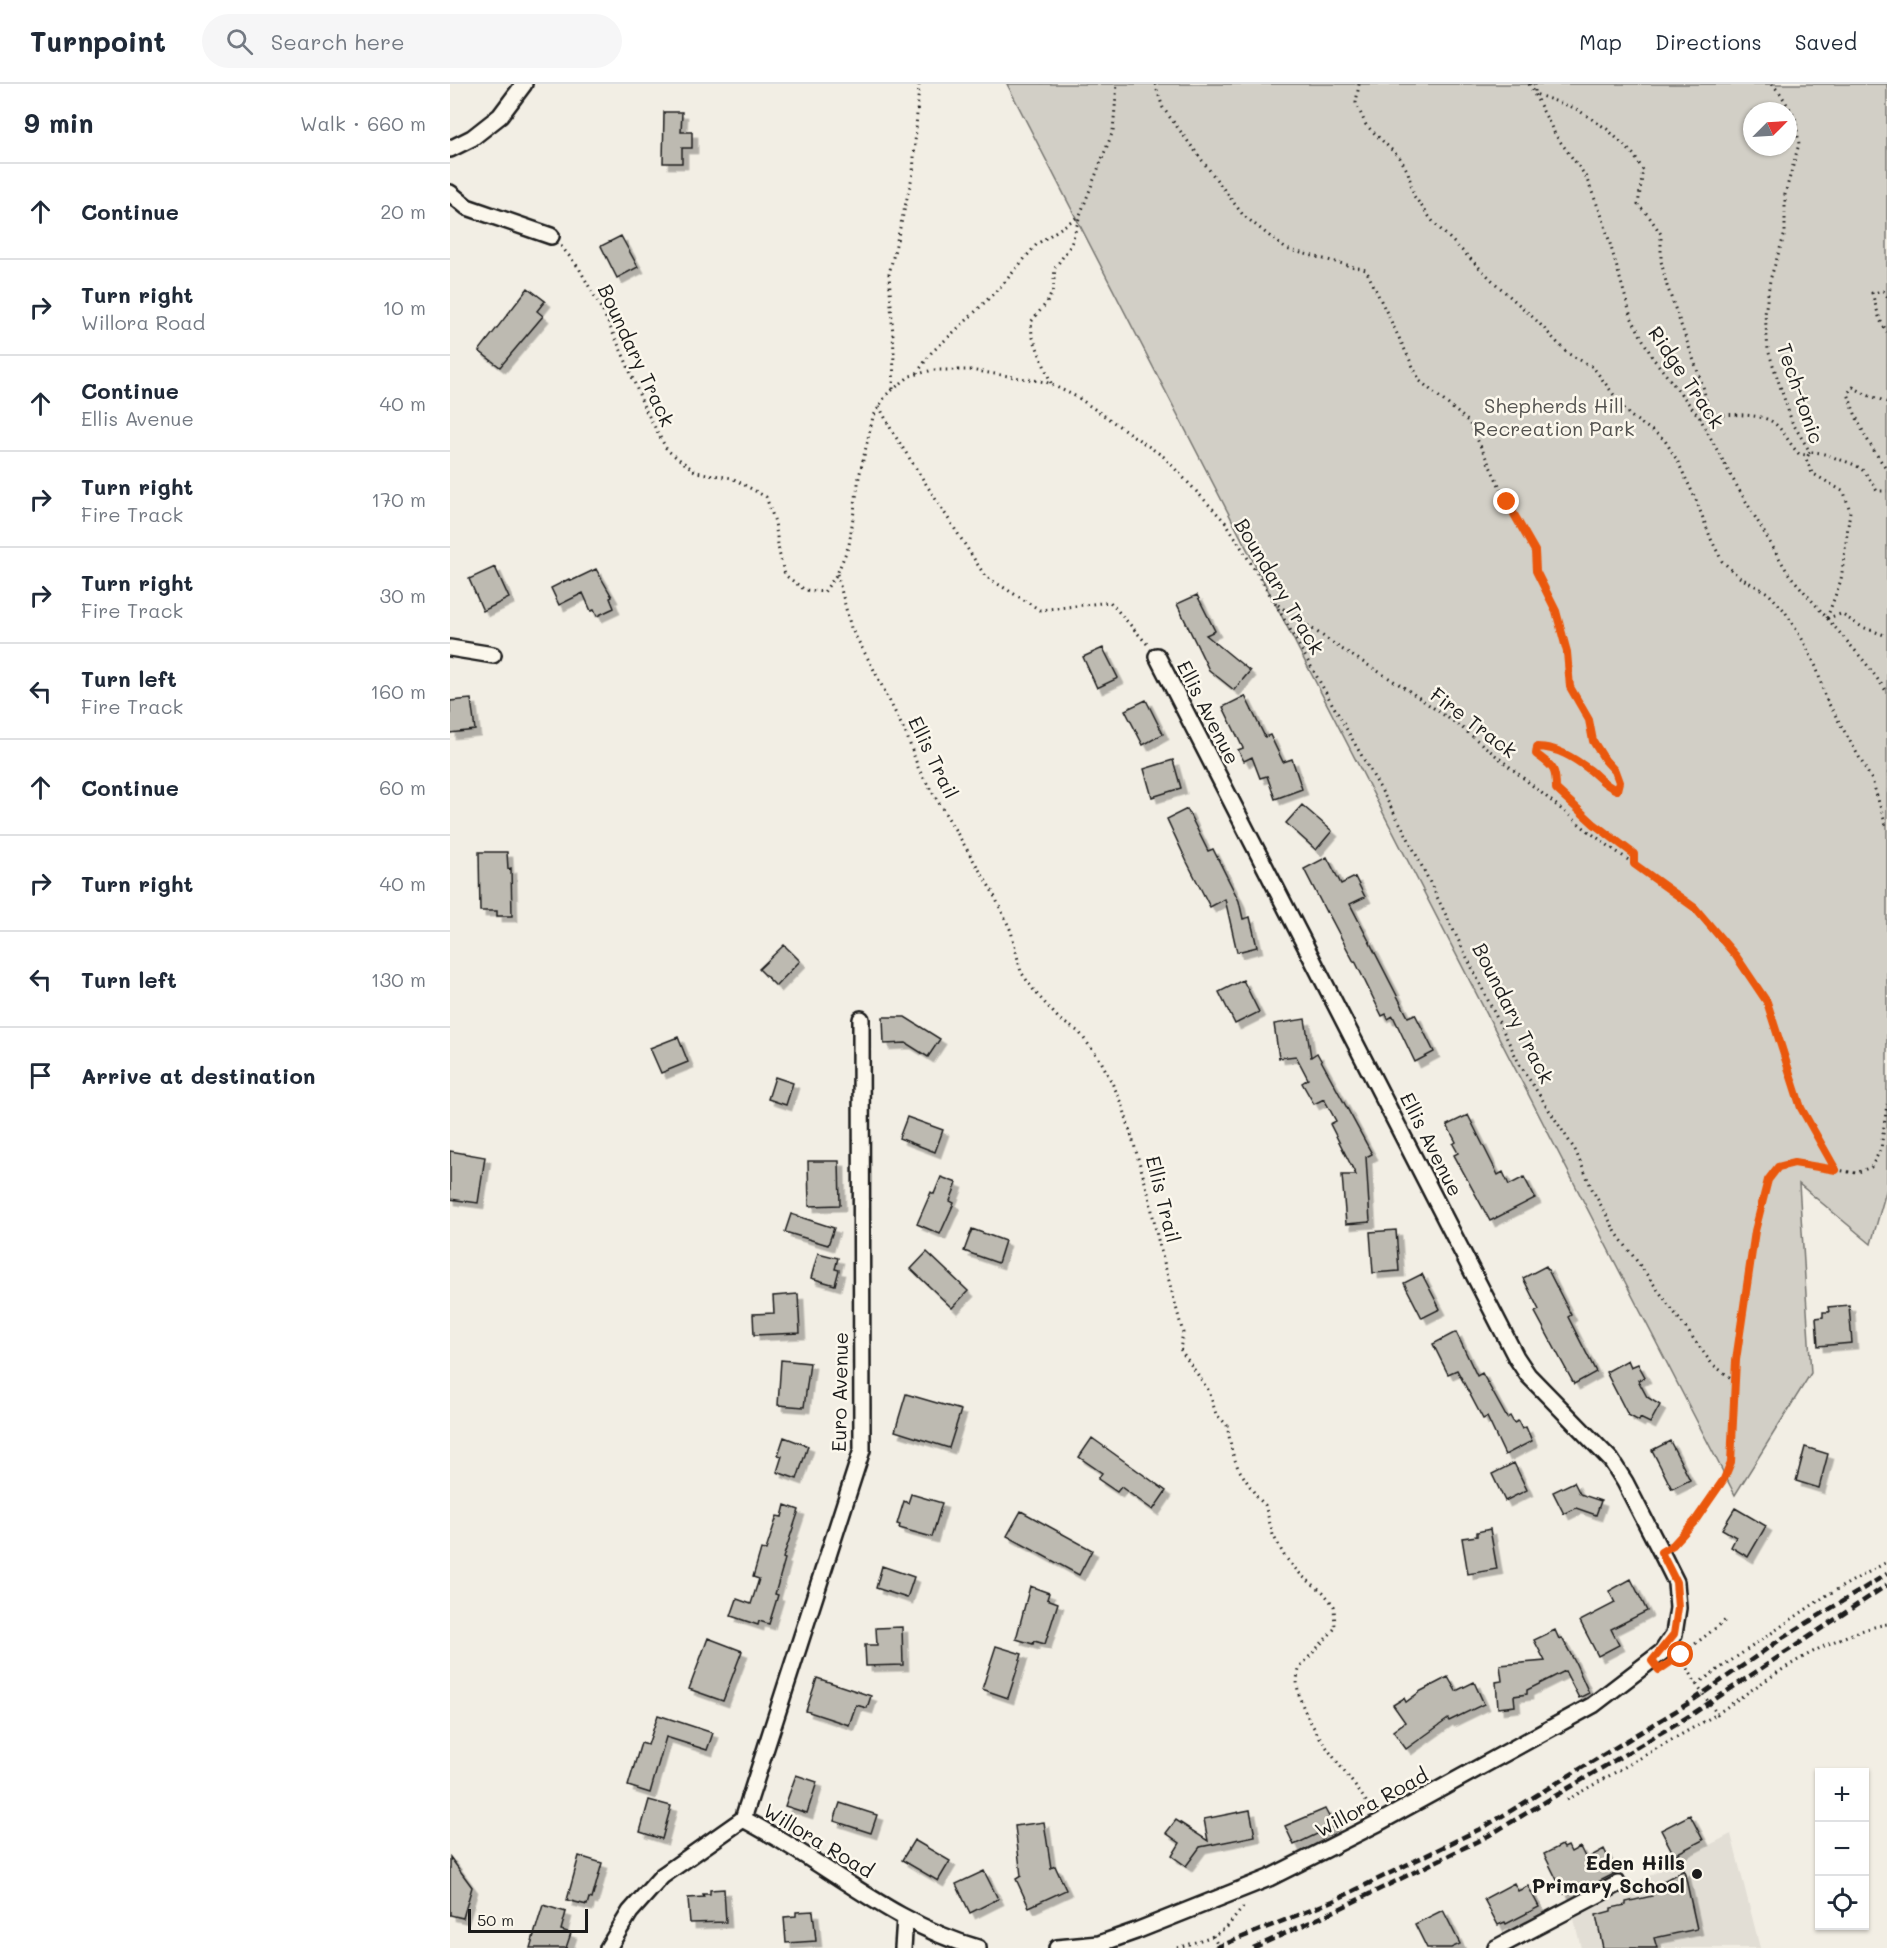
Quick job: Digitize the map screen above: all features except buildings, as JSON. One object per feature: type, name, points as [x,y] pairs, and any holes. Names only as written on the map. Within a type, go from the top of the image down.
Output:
[{"type":"street","points":[[450,149],[472,138],[500,116],[524,84]]},
{"type":"street","points":[[450,193],[467,207],[551,236]]},
{"type":"street","points":[[450,648],[494,655]]},
{"type":"street","name":"Ellis Avenue","points":[[1157,656],[1516,1357],[1528,1375],[1611,1460],[1625,1482],[1676,1582],[1678,1608],[1674,1634]]},
{"type":"street","name":"Euro Avenue","points":[[744,1819],[862,1450],[861,1019]]},
{"type":"street","name":"Willora Road","points":[[1057,1948],[1099,1944],[1244,1888],[1269,1878],[1378,1823],[1593,1706],[1652,1661],[1674,1634]]},
{"type":"street","name":"Willora Road","points":[[608,1948],[630,1912],[662,1876],[744,1819],[905,1918],[957,1942],[978,1948]]},
{"type":"street","points":[[1496,1948],[1618,1884]]},
{"type":"street","points":[[903,1948],[905,1918]]},
{"type":"path","points":[[893,389],[894,351],[889,274],[914,173],[919,84]]},
{"type":"path","points":[[1051,385],[1032,335],[1031,322],[1053,291],[1055,268],[1071,245],[1080,214],[1113,131],[1117,84]]},
{"type":"path","points":[[1155,84],[1163,108],[1243,215],[1286,249],[1366,270],[1420,381],[1469,422],[1507,502],[1535,551],[1536,571],[1556,611],[1567,652],[1570,687],[1589,720],[1593,741],[1615,771],[1619,782],[1617,790],[1609,787],[1590,770],[1558,750],[1537,747],[1536,754],[1549,763],[1556,773],[1556,789],[1594,824],[1634,854],[1634,864]]},
{"type":"path","points":[[1359,84],[1356,103],[1366,125],[1400,158],[1408,172],[1414,196],[1434,223],[1495,284],[1537,321],[1567,353],[1593,367],[1629,416],[1664,439],[1677,460],[1722,561],[1739,577],[1768,593],[1784,610],[1804,642],[1817,669],[1825,697],[1872,780],[1887,829]]},
{"type":"path","name":"Ridge Track","points":[[1529,84],[1556,136],[1585,175],[1602,219],[1631,317],[1652,357],[1700,418],[1788,573],[1865,662],[1887,692]]},
{"type":"path","points":[[1535,84],[1534,94],[1575,108],[1607,129],[1633,154],[1643,170],[1638,205],[1661,234],[1661,261],[1667,286],[1703,386],[1709,415]]},
{"type":"path","name":"Tech-tonic","points":[[1700,418],[1709,415],[1756,416],[1771,421],[1799,454],[1806,455],[1810,452],[1792,422],[1768,350],[1766,314],[1770,280],[1785,233],[1785,194],[1799,144],[1794,117],[1772,84]]},
{"type":"path","points":[[916,374],[931,353],[968,320],[1037,244],[1080,214]]},
{"type":"path","name":"Boundary Track","points":[[551,236],[579,268],[616,340],[644,407],[667,450],[696,472],[732,478],[766,497],[775,522],[785,575],[805,590],[824,592],[837,574],[849,545],[859,477],[873,417],[886,395],[910,376],[933,370],[970,370],[1051,385],[1077,397],[1164,457],[1227,524],[1275,603],[1405,832],[1520,1065],[1575,1150],[1593,1191],[1617,1234],[1712,1364],[1735,1381]]},
{"type":"path","points":[[1887,297],[1883,291],[1872,293],[1880,320],[1887,332]]},
{"type":"path","points":[[1887,402],[1853,387],[1848,393],[1871,448],[1887,469]]},
{"type":"path","points":[[879,406],[892,431],[986,576],[1040,610],[1110,602],[1157,656]]},
{"type":"path","points":[[1827,618],[1841,580],[1850,511],[1844,492],[1812,473],[1806,459],[1810,452],[1822,452],[1856,463],[1867,474],[1877,491],[1887,491]]},
{"type":"path","name":"Ellis Trail","points":[[837,574],[851,628],[908,736],[919,770],[992,891],[1011,931],[1021,972],[1041,999],[1060,1020],[1078,1032],[1101,1061],[1122,1103],[1149,1196],[1157,1236],[1183,1333],[1180,1350],[1209,1391],[1216,1414],[1227,1425],[1232,1452],[1238,1468],[1265,1505],[1273,1535],[1285,1557],[1302,1576],[1323,1592],[1334,1606],[1335,1628],[1300,1668],[1297,1680],[1303,1706],[1330,1752],[1364,1797],[1378,1823]]},
{"type":"path","name":"Fire Track","points":[[1275,603],[1461,727],[1588,831],[1695,908],[1736,956],[1767,1002],[1801,1108],[1836,1170]]},
{"type":"path","points":[[1827,618],[1841,614],[1862,627],[1887,636]]},
{"type":"path","points":[[1661,1552],[1673,1545],[1695,1521],[1724,1479],[1731,1462],[1736,1360],[1755,1231],[1768,1180],[1778,1167],[1794,1163],[1856,1173],[1872,1167],[1881,1149],[1887,1104]]},
{"type":"path","points":[[1696,1684],[1827,1595],[1887,1562]]},
{"type":"path","points":[[1674,1660],[1727,1619]]},
{"type":"path","points":[[1567,1800],[1718,1714],[1779,1671],[1870,1627],[1887,1624]]},
{"type":"path","points":[[1681,1655],[1696,1684],[1718,1714]]},
{"type":"path","points":[[1177,1948],[1214,1936],[1227,1927],[1245,1907],[1247,1897],[1244,1888]]},
{"type":"path","points":[[1214,1936],[1219,1948]]},
{"type":"shaded area","name":"Eden Hills Primary School","points":[[1731,1834],[1760,1948],[1581,1948],[1573,1915]]},
{"type":"green space","name":"Shepherds Hill Recreation Park","points":[[1007,84],[1887,84],[1887,1188],[1871,1244],[1799,1184],[1811,1373],[1735,1495]]},
{"type":"railway","points":[[1215,1948],[1333,1901],[1484,1827],[1689,1703],[1784,1637],[1887,1574]]},
{"type":"railway","points":[[1253,1948],[1337,1910],[1488,1836],[1694,1713],[1887,1585]]},
{"type":"place","name":"Eden Hills Primary School","points":[[1697,1874]]},
{"type":"route","points":[[1507,502],[1535,551],[1536,571],[1556,611],[1567,652],[1570,687],[1589,720],[1593,741],[1615,771],[1619,782],[1617,790],[1609,787],[1590,770],[1558,750],[1537,747],[1536,754],[1549,763],[1556,773],[1556,789],[1594,824],[1634,854],[1634,864],[1695,908],[1736,956],[1767,1002],[1801,1108],[1836,1170],[1794,1163],[1778,1167],[1768,1180],[1755,1231],[1736,1360],[1731,1462],[1724,1479],[1695,1521],[1673,1545],[1661,1552],[1676,1582],[1678,1608],[1674,1634],[1662,1652],[1652,1661],[1659,1670],[1681,1655]]}]
